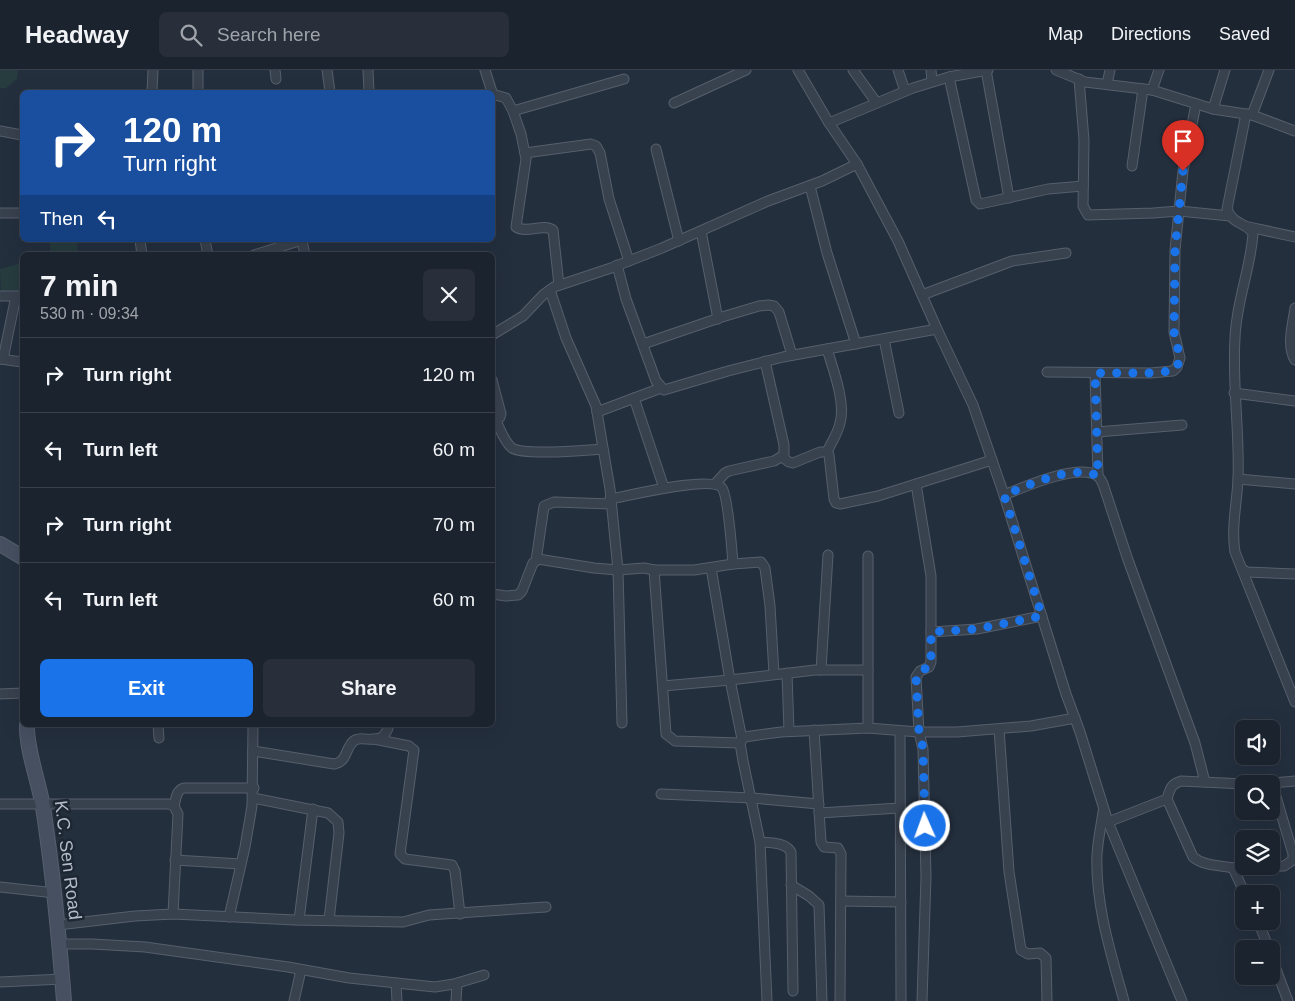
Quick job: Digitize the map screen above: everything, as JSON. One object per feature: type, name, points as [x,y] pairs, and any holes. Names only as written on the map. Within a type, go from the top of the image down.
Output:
[{"type":"street","points":[[152,90],[153,70]]},
{"type":"street","points":[[198,70],[198,90]]},
{"type":"street","points":[[327,70],[330,90]]},
{"type":"street","points":[[368,70],[369,90]]},
{"type":"street","points":[[485,70],[491,90]]},
{"type":"street","points":[[674,103],[746,70]]},
{"type":"street","points":[[798,70],[829,123],[857,164],[898,241],[973,405],[1004,495],[1108,822],[1182,1001]]},
{"type":"street","points":[[853,70],[876,102]]},
{"type":"street","points":[[898,70],[905,91]]},
{"type":"street","points":[[931,70],[932,82]]},
{"type":"street","points":[[829,123],[905,91],[949,77],[987,70],[1009,198]]},
{"type":"street","points":[[1056,70],[1085,82],[1152,90],[1213,109],[1249,115],[1295,131]]},
{"type":"street","points":[[1107,84],[1110,70]]},
{"type":"street","points":[[1152,90],[1159,70]]},
{"type":"street","points":[[1213,109],[1225,70]]},
{"type":"street","points":[[1269,70],[1249,115],[1227,209],[1230,216],[1237,222],[1249,227],[1295,237]]},
{"type":"street","points":[[949,77],[976,200],[980,204],[1048,189],[1083,186]]},
{"type":"street","points":[[514,111],[624,79]]},
{"type":"street","points":[[1079,79],[1084,140],[1083,206],[1088,215],[1153,214],[1179,211],[1230,216]]},
{"type":"street","points":[[1132,166],[1142,89]]},
{"type":"street","points":[[495,94],[506,98],[514,111],[525,153],[525,171],[516,227],[522,230],[548,228],[553,230],[559,285]]},
{"type":"street","points":[[1047,372],[1150,373],[1172,371],[1177,367],[1180,358],[1174,332],[1175,250],[1183,171],[1196,104]]},
{"type":"street","points":[[0,131],[20,135]]},
{"type":"street","points":[[525,153],[591,144],[596,146],[602,160],[609,199],[629,261]]},
{"type":"street","points":[[656,149],[679,241]]},
{"type":"street","points":[[495,333],[513,324],[543,295],[559,285],[617,266],[679,241],[768,201],[810,186],[857,164]]},
{"type":"street","points":[[810,186],[827,253],[856,344]]},
{"type":"street","points":[[0,213],[20,213]]},
{"type":"street","points":[[1249,227],[1253,233],[1252,246],[1238,306],[1235,337],[1234,393],[1238,428],[1238,479],[1232,539],[1235,552],[1295,702]]},
{"type":"street","points":[[701,231],[718,319]]},
{"type":"street","points":[[264,252],[296,242]]},
{"type":"street","points":[[922,295],[1012,261],[1066,253]]},
{"type":"street","points":[[617,266],[626,299],[656,381],[661,388]]},
{"type":"street","points":[[550,290],[566,338],[597,412],[618,570],[622,723]]},
{"type":"street","points":[[0,296],[19,296],[1,359],[20,362]]},
{"type":"street","points":[[643,344],[759,306],[774,306],[780,312],[792,355]]},
{"type":"street","points":[[1295,308],[1291,346],[1292,356],[1295,360]]},
{"type":"street","points":[[597,412],[661,388],[668,390],[712,375],[765,361],[937,329]]},
{"type":"street","points":[[884,339],[899,413]]},
{"type":"street","points":[[827,349],[839,392],[842,414],[841,423],[827,452],[829,455],[834,499],[838,504],[878,496],[992,460]]},
{"type":"street","points":[[715,484],[729,471],[774,461],[782,457],[785,452],[765,361]]},
{"type":"street","points":[[1095,373],[1098,476],[1103,484],[1131,569],[1195,743],[1205,782]]},
{"type":"street","points":[[495,391],[501,414],[495,422]]},
{"type":"street","points":[[1234,393],[1295,401]]},
{"type":"street","points":[[634,398],[664,488]]},
{"type":"street","points":[[495,424],[508,444],[518,450],[603,449]]},
{"type":"street","points":[[1096,432],[1182,425]]},
{"type":"street","points":[[782,457],[793,463],[820,452],[827,452]]},
{"type":"street","points":[[1004,495],[1061,474],[1091,473],[1098,476]]},
{"type":"street","points":[[1238,479],[1295,484]]},
{"type":"street","points":[[495,594],[518,595],[522,591],[536,560],[544,506],[554,502],[610,502],[664,488],[703,483],[715,484],[722,488],[724,492],[733,564]]},
{"type":"street","points":[[916,484],[931,576],[931,665],[916,677],[919,732],[923,748],[926,877],[922,1001]]},
{"type":"street","points":[[0,544],[20,556]]},
{"type":"street","points":[[820,670],[828,555]]},
{"type":"street","points":[[868,556],[868,728]]},
{"type":"street","points":[[536,560],[542,559],[618,570],[711,568],[758,562],[764,565],[770,606],[774,674]]},
{"type":"street","points":[[711,568],[743,761],[760,842],[767,1001]]},
{"type":"street","points":[[1242,569],[1247,572],[1295,574]]},
{"type":"street","points":[[654,570],[665,729],[668,737],[675,741],[741,741],[747,736],[789,731],[868,728],[919,732],[1000,730],[1075,718]]},
{"type":"street","points":[[931,632],[977,629],[1042,616]]},
{"type":"street","points":[[663,686],[820,670],[868,670]]},
{"type":"street","points":[[787,673],[789,731]]},
{"type":"street","points":[[0,694],[20,693]]},
{"type":"street","name":"K.C. Sen Road","points":[[27,727],[28,741],[43,804],[55,893],[64,1001]]},
{"type":"street","points":[[158,727],[159,738]]},
{"type":"street","points":[[229,917],[253,798],[253,727]]},
{"type":"street","points":[[374,740],[384,737],[388,727]]},
{"type":"street","points":[[814,730],[822,845],[840,850],[840,1001]]},
{"type":"street","points":[[900,730],[901,1001]]},
{"type":"street","points":[[1000,730],[1009,872],[1021,950],[1028,954],[1040,953],[1046,958],[1047,1001]]},
{"type":"street","points":[[253,752],[334,764],[344,760],[351,742],[356,740],[374,740],[410,746],[414,750],[400,854],[405,859],[452,865],[455,871],[460,914]]},
{"type":"street","points":[[1235,784],[1189,780],[1174,784],[1170,789],[1167,799],[1193,857],[1199,862],[1233,868],[1284,866],[1294,863],[1280,811]]},
{"type":"street","points":[[1280,783],[1295,782]]},
{"type":"street","points":[[173,914],[178,814],[174,806],[178,792],[184,788],[254,788]]},
{"type":"street","points":[[661,794],[752,798],[819,808],[899,808]]},
{"type":"street","points":[[253,798],[328,813],[338,822],[339,833],[329,920]]},
{"type":"street","points":[[1108,822],[1167,799]]},
{"type":"street","points":[[0,804],[169,804],[174,806]]},
{"type":"street","points":[[1104,808],[1097,854],[1099,890],[1108,944],[1124,1001]]},
{"type":"street","points":[[299,920],[313,810]]},
{"type":"street","points":[[760,842],[788,848],[791,857],[793,991]]},
{"type":"street","points":[[176,860],[241,864]]},
{"type":"street","points":[[1233,868],[1241,885]]},
{"type":"street","points":[[791,885],[809,896],[819,905],[822,1001]]},
{"type":"street","points":[[0,887],[55,893]]},
{"type":"street","points":[[841,901],[901,902]]},
{"type":"street","points":[[58,925],[135,916],[173,914],[299,920],[403,922],[429,916],[546,907]]},
{"type":"street","points":[[60,944],[145,947],[349,978],[435,987],[457,984],[484,975]]},
{"type":"street","points":[[294,1001],[301,970]]},
{"type":"street","points":[[0,982],[62,979]]},
{"type":"street","points":[[1280,980],[1288,1001]]},
{"type":"street","points":[[396,983],[397,1001]]},
{"type":"street","points":[[456,1001],[457,984]]},
{"type":"green space","points":[[0,70],[18,70],[17,79],[6,88],[0,88]]},
{"type":"green space","points":[[50,242],[77,242],[78,252],[50,252]]},
{"type":"green space","points":[[20,264],[20,289],[1,292],[0,269]]},
{"type":"route","points":[[925,826],[923,748],[919,732],[916,677],[931,665],[931,632],[977,629],[1042,616],[1004,495],[1061,474],[1091,473],[1098,476],[1095,373],[1150,373],[1172,371],[1177,367],[1180,358],[1174,332],[1175,250],[1183,171]]}]
